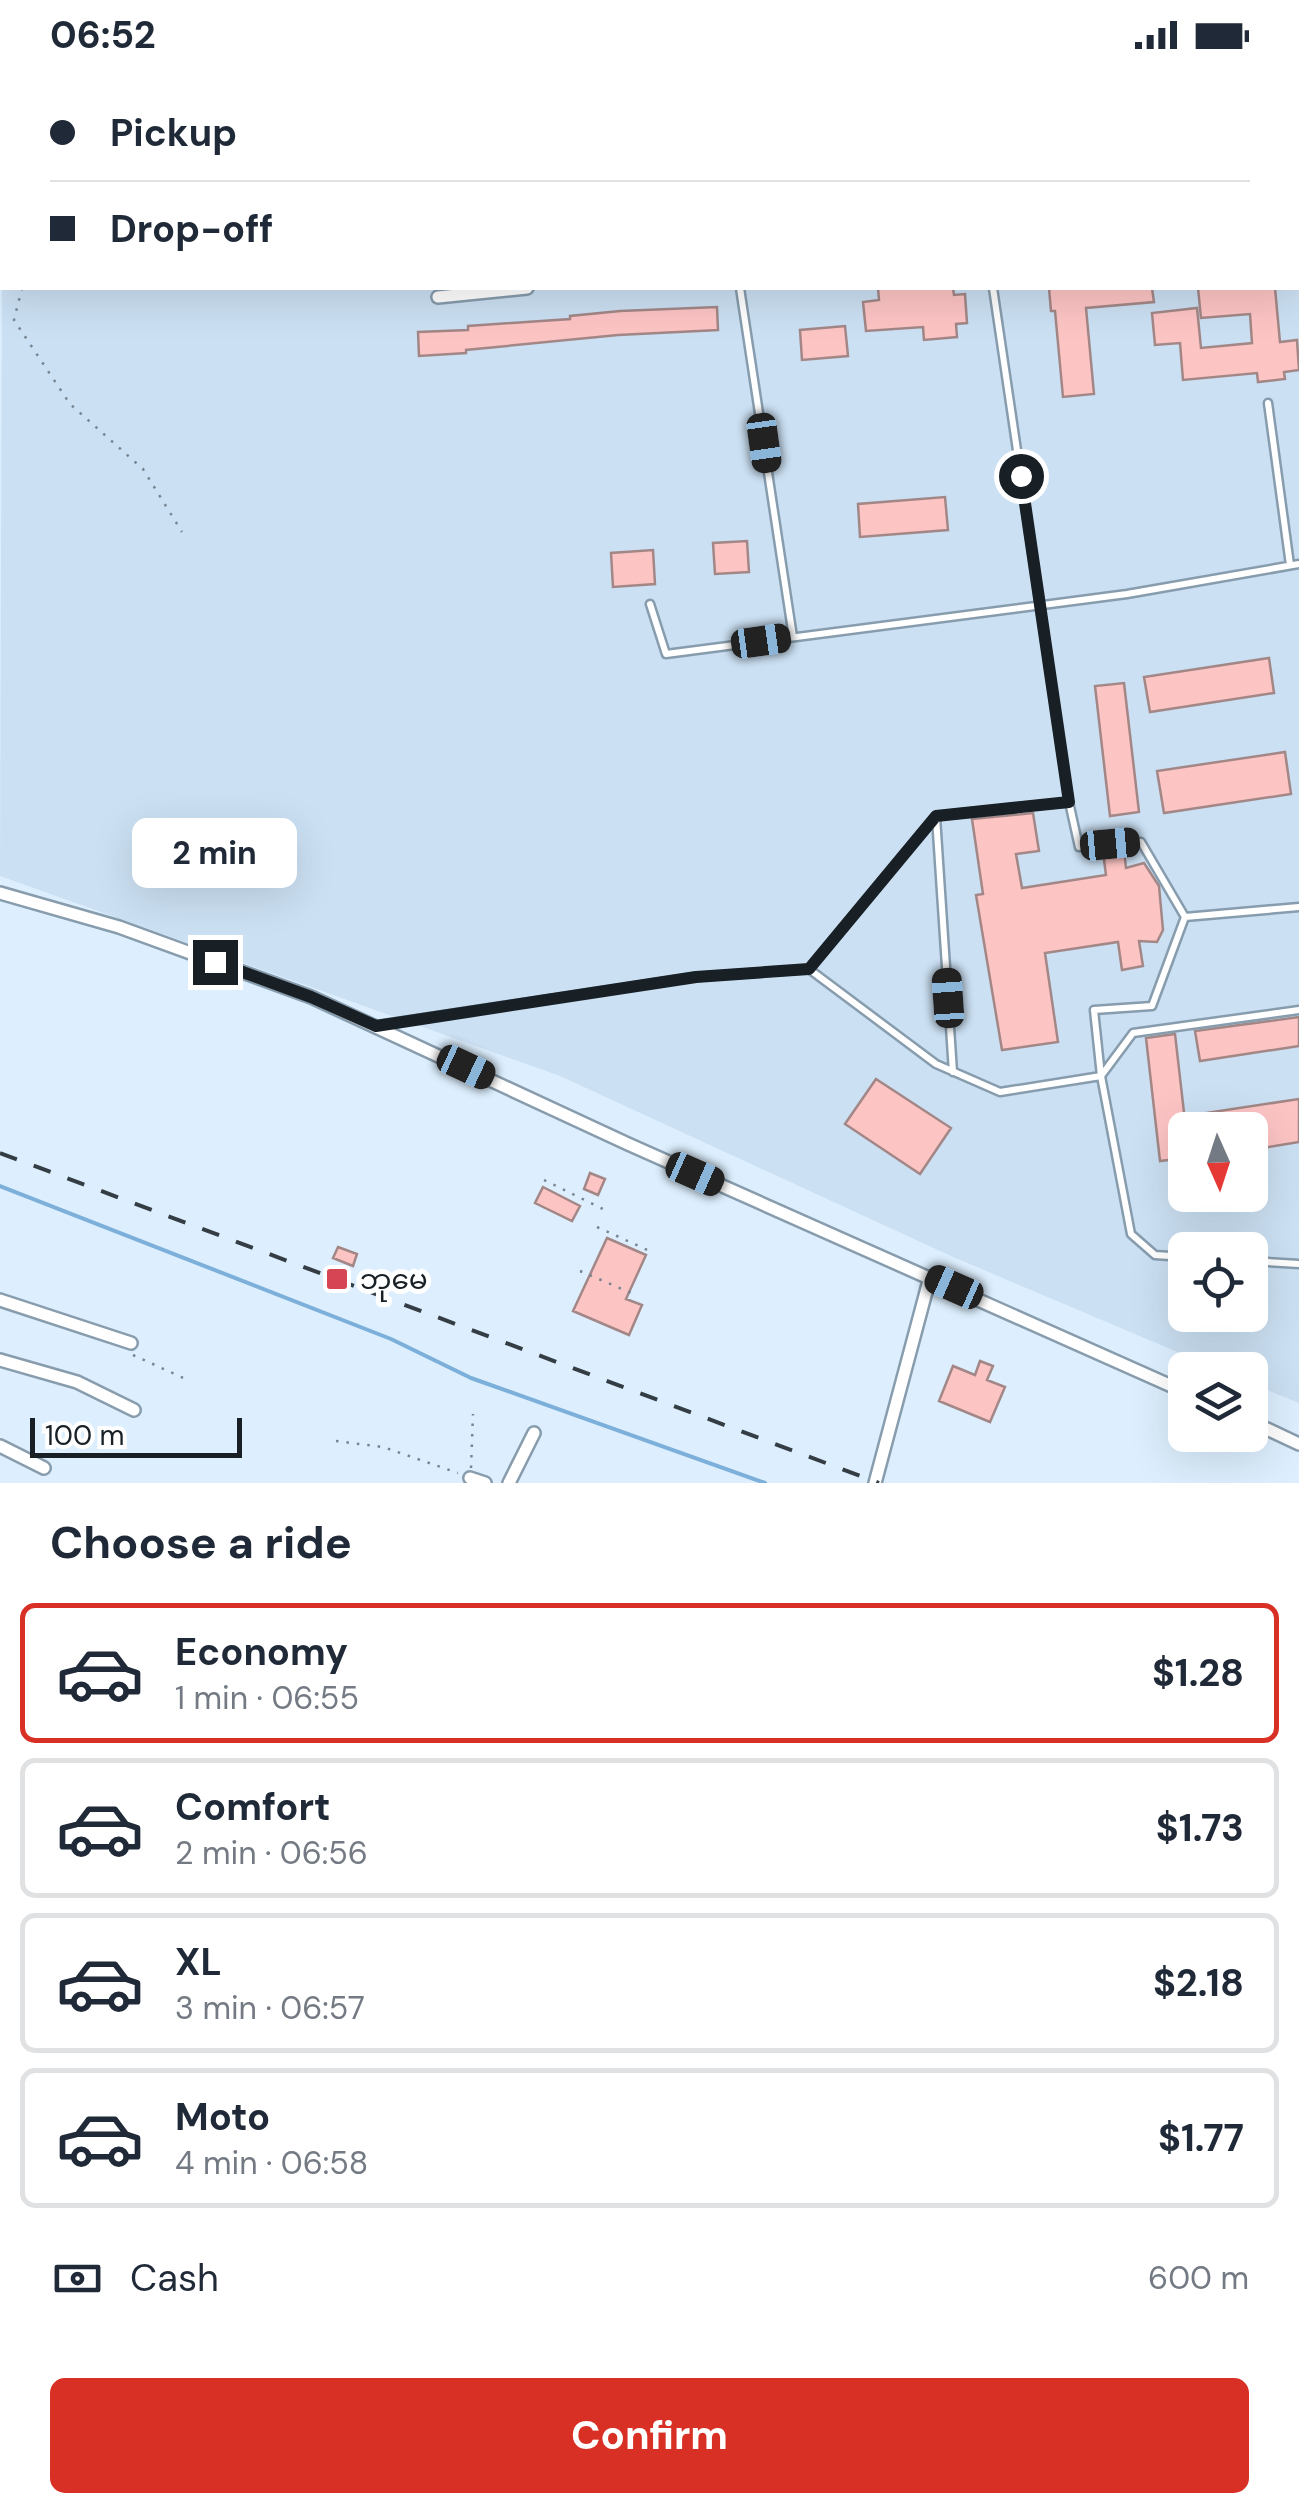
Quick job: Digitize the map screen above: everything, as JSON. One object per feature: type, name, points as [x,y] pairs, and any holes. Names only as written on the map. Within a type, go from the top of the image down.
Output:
[{"type":"street","points":[[438,297],[508,290]]},
{"type":"street","points":[[0,893],[119,928],[311,997],[628,1144],[1168,1384]]},
{"type":"street","points":[[875,1483],[930,1277]]},
{"type":"street","points":[[0,1300],[130,1344]]},
{"type":"street","points":[[0,1360],[77,1382],[134,1410]]},
{"type":"street","points":[[1268,1430],[1299,1444]]},
{"type":"street","points":[[510,1483],[534,1433]]},
{"type":"street","points":[[0,1446],[44,1468]]},
{"type":"street","points":[[470,1478],[486,1483]]},
{"type":"lane","points":[[740,290],[793,637]]},
{"type":"lane","points":[[993,290],[1069,802],[1079,847],[1141,842],[1185,917]]},
{"type":"lane","points":[[650,604],[666,654],[1127,594],[1294,564],[1268,403]]},
{"type":"lane","points":[[809,969],[936,816],[1069,802]]},
{"type":"lane","points":[[936,816],[953,1072]]},
{"type":"lane","points":[[1185,917],[1299,907]]},
{"type":"lane","points":[[1168,1256],[1156,1255],[1130,1234],[1101,1076],[1094,1010],[1152,1006],[1185,917]]},
{"type":"lane","points":[[376,1026],[696,977],[809,969],[936,1064],[1000,1092],[1101,1076],[1133,1033],[1299,1010]]},
{"type":"lane","points":[[1268,1262],[1299,1264]]},
{"type":"path","points":[[22,290],[14,320],[70,404],[142,470],[182,532]]},
{"type":"path","points":[[544,1180],[604,1210]]},
{"type":"path","points":[[597,1227],[654,1253]]},
{"type":"path","points":[[580,1271],[636,1295]]},
{"type":"path","points":[[130,1344],[134,1358],[190,1381]]},
{"type":"path","points":[[336,1441],[383,1447],[470,1478],[472,1414]]},
{"type":"shaded area","points":[[2,290],[1299,290],[1299,1403],[1268,1390],[1268,1352],[1177,1352],[953,1257],[560,1076],[0,876]]},
{"type":"building","points":[[878,290],[953,290],[954,295],[965,294],[967,323],[956,324],[957,337],[924,340],[923,327],[866,331],[863,302],[879,300]]},
{"type":"building","points":[[1049,290],[1152,290],[1154,302],[1086,308],[1094,394],[1063,397],[1055,311],[1051,311]]},
{"type":"building","points":[[1198,290],[1275,290],[1280,342],[1297,340],[1299,370],[1284,372],[1285,379],[1258,382],[1257,373],[1183,380],[1180,343],[1155,345],[1152,313],[1197,308],[1201,348],[1252,343],[1250,314],[1201,318]]},
{"type":"building","points":[[717,307],[718,330],[618,335],[419,356],[418,332],[468,330],[468,326],[570,319],[620,311]]},
{"type":"building","points":[[845,326],[848,356],[802,360],[800,330]]},
{"type":"building","points":[[945,497],[948,530],[860,537],[858,504]]},
{"type":"building","points":[[747,541],[749,572],[715,574],[713,543]]},
{"type":"building","points":[[653,550],[655,584],[613,587],[611,553]]},
{"type":"building","points":[[1269,658],[1274,693],[1150,712],[1144,677]]},
{"type":"building","points":[[1124,683],[1139,812],[1110,816],[1095,686]]},
{"type":"building","points":[[1285,752],[1291,794],[1164,813],[1157,771]]},
{"type":"building","points":[[1033,813],[1039,851],[1016,854],[1022,888],[1106,875],[1103,852],[1124,850],[1126,868],[1144,863],[1159,886],[1163,930],[1157,942],[1139,941],[1143,966],[1122,970],[1118,942],[1045,953],[1058,1042],[1002,1050],[976,895],[983,894],[972,819]]},
{"type":"building","points":[[1299,1017],[1299,1046],[1200,1061],[1195,1031]]},
{"type":"building","points":[[1175,1034],[1184,1112],[1168,1112],[1168,1160],[1160,1161],[1146,1038]]},
{"type":"building","points":[[876,1079],[951,1128],[920,1174],[845,1124]]},
{"type":"building","points":[[1299,1099],[1299,1142],[1268,1147],[1268,1112],[1213,1112]]},
{"type":"building","points":[[590,1173],[605,1179],[598,1195],[584,1189]]},
{"type":"building","points":[[543,1187],[580,1206],[572,1221],[535,1203]]},
{"type":"building","points":[[607,1238],[646,1255],[626,1299],[642,1305],[629,1335],[573,1311]]},
{"type":"building","points":[[338,1247],[357,1254],[353,1266],[333,1258]]},
{"type":"building","points":[[980,1361],[993,1366],[987,1380],[1005,1387],[990,1422],[939,1401],[953,1366],[975,1375]]},
{"type":"waterway","points":[[0,1186],[391,1339],[471,1378],[765,1483]]},
{"type":"railway","points":[[0,1153],[879,1483]]},
{"type":"place","name":"ဘုမေ","points":[[337,1279]]},
{"type":"route","points":[[215,962],[376,1026],[696,977],[809,969],[936,816],[1069,802],[1021,476]]}]
